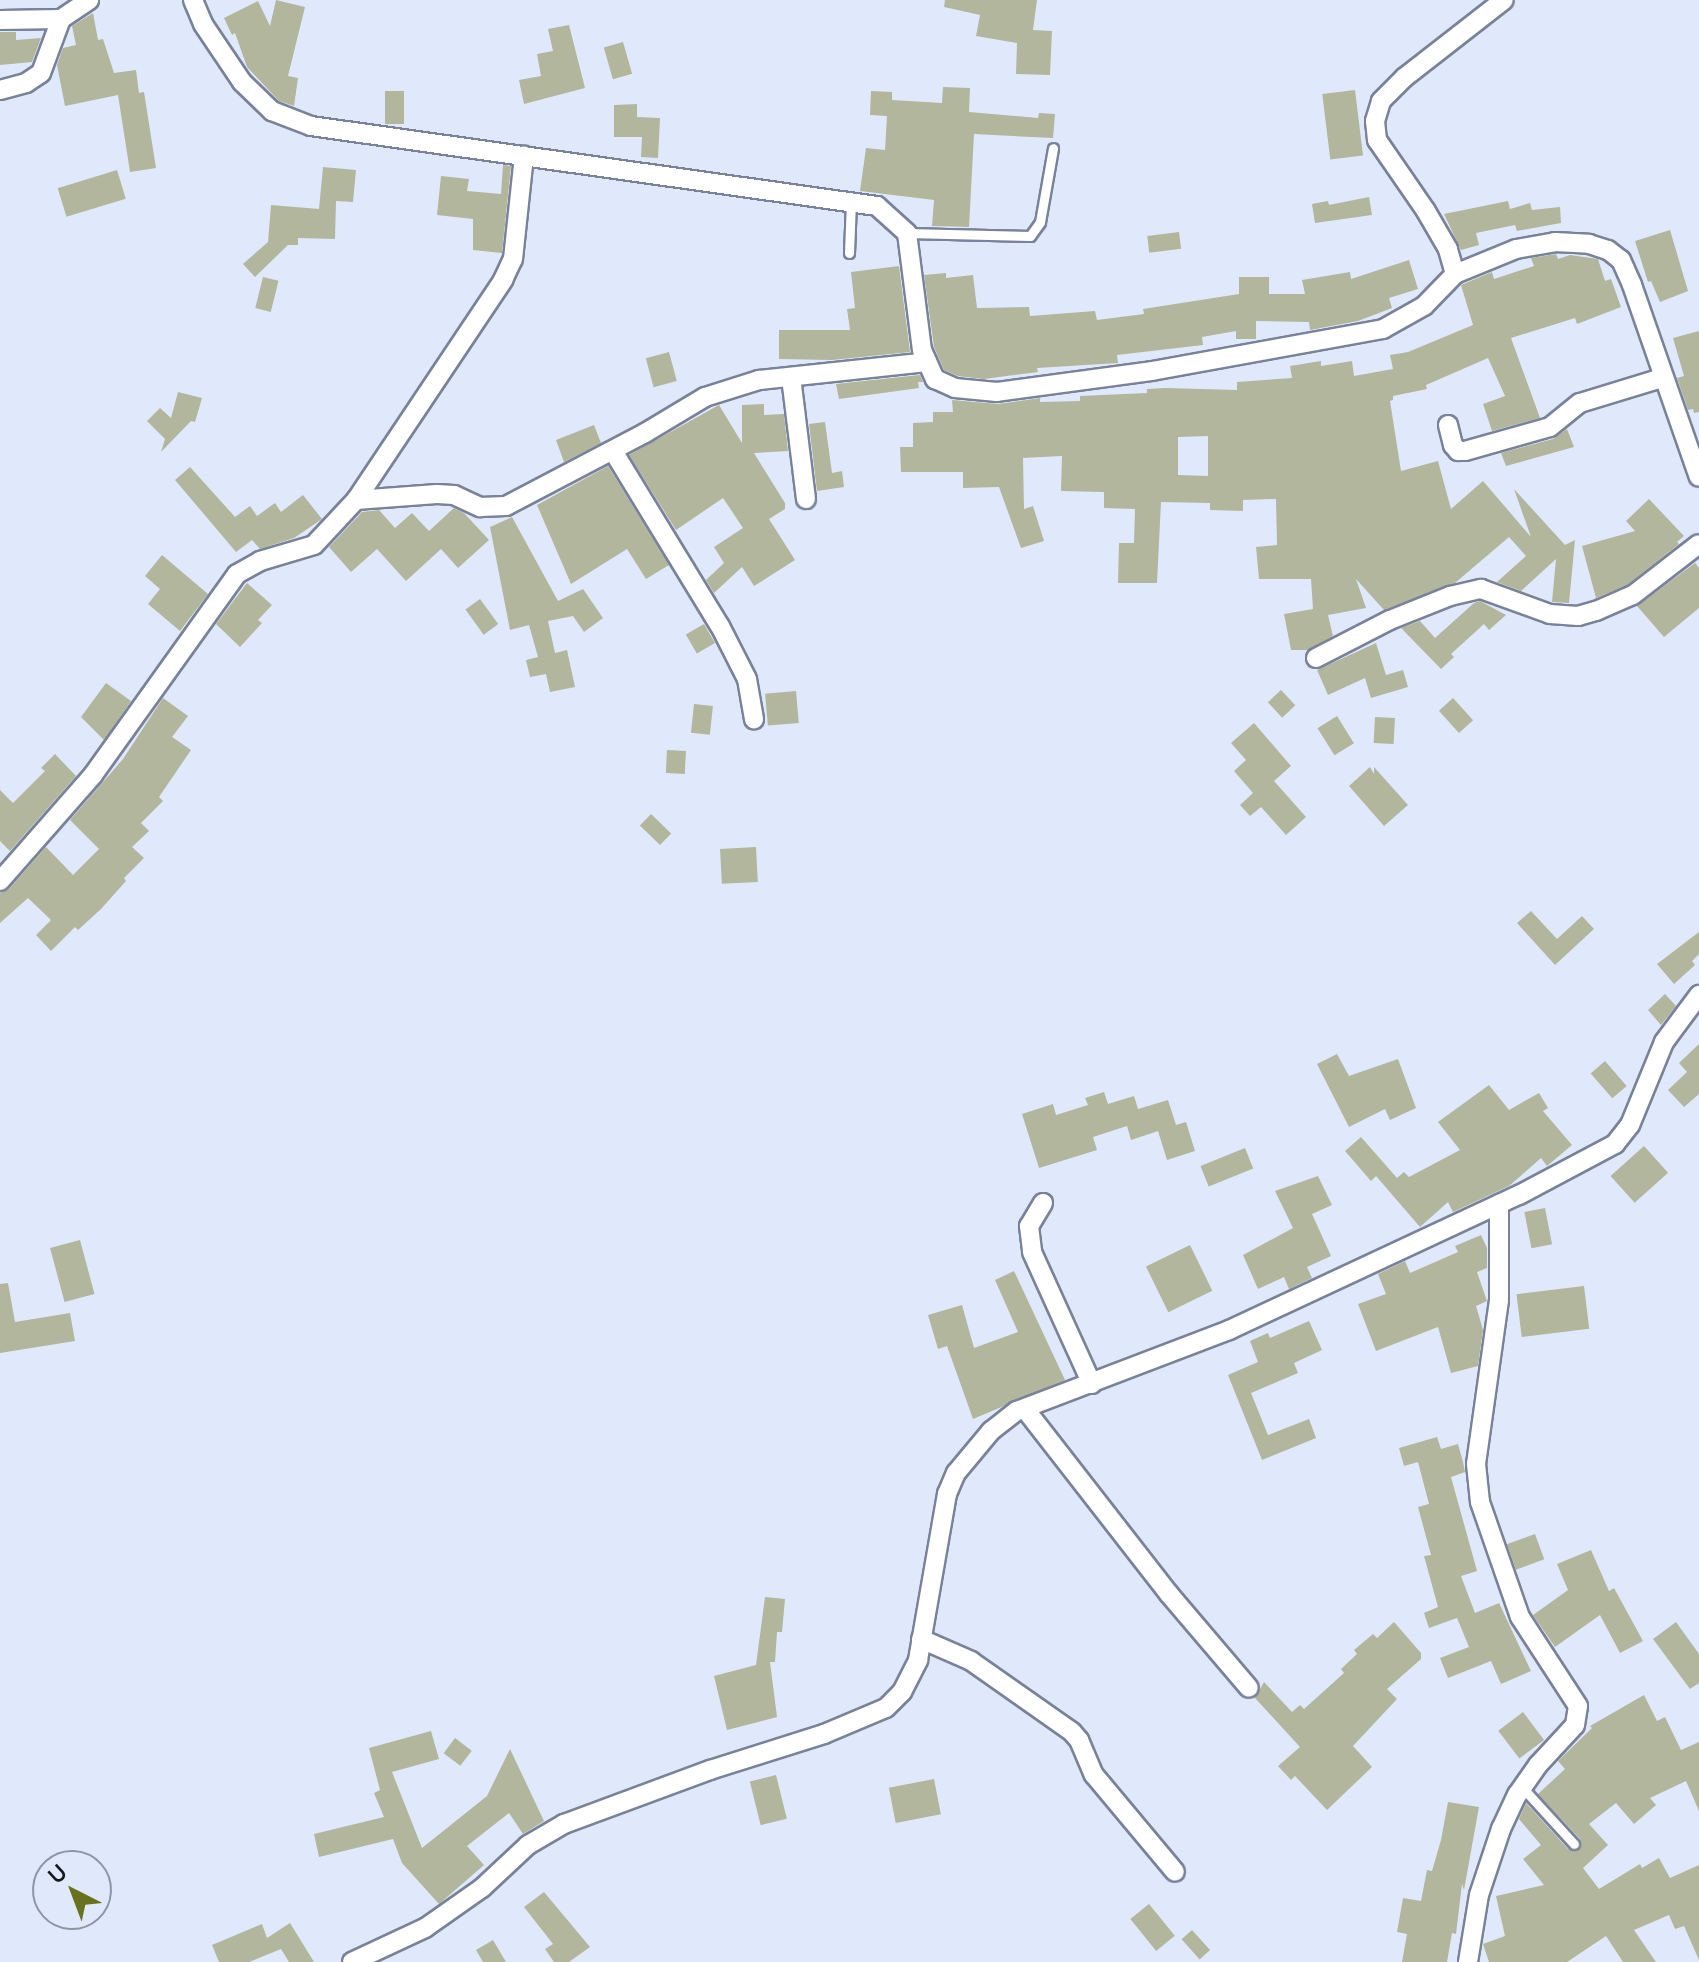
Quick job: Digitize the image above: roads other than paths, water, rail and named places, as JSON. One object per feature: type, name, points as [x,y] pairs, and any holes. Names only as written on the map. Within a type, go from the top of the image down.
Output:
[{"type":"street","points":[[0,20],[61,19],[89,0]]},
{"type":"street","points":[[193,0],[221,53],[242,82],[272,111],[311,126],[524,156],[851,210],[877,206],[907,233],[927,362],[935,379],[944,385],[997,392],[1196,364],[1383,329],[1424,306],[1455,274],[1516,249],[1555,242],[1589,244],[1608,250],[1621,260],[1632,285],[1699,477]]},
{"type":"street","points":[[1455,274],[1448,249],[1434,224],[1377,140],[1375,121],[1381,101],[1405,77],[1504,0]]},
{"type":"street","points":[[0,90],[26,83],[41,73],[61,19]]},
{"type":"street","points":[[0,881],[93,775],[237,574],[260,561],[314,545],[356,500],[503,280],[513,259],[524,156]]},
{"type":"street","points":[[356,500],[437,494],[454,495],[491,509],[506,506],[613,451],[705,397],[759,380],[927,362]]},
{"type":"street","points":[[791,377],[806,499]]},
{"type":"street","points":[[1448,425],[1453,445],[1465,451],[1550,427],[1580,403],[1662,378]]},
{"type":"street","points":[[613,451],[720,626],[747,679],[754,719]]},
{"type":"street","points":[[1316,658],[1390,620],[1450,596],[1481,589],[1550,614],[1578,616],[1596,611],[1633,595],[1699,544]]},
{"type":"street","points":[[352,1962],[425,1928],[482,1888],[528,1845],[564,1824],[696,1775],[824,1734],[886,1708],[902,1692],[918,1660],[947,1494],[956,1473],[991,1431],[1025,1409],[1229,1330],[1499,1204],[1623,1136],[1664,1042],[1699,995]]},
{"type":"street","points":[[1043,1203],[1029,1226],[1032,1252],[1092,1384]]},
{"type":"street","points":[[1468,1962],[1479,1895],[1501,1829],[1522,1787],[1575,1725],[1578,1706],[1520,1617],[1480,1502],[1476,1464],[1499,1300],[1499,1204]]},
{"type":"street","points":[[1025,1409],[1169,1594],[1249,1688]]},
{"type":"street","points":[[921,1639],[971,1661],[1072,1732],[1079,1740],[1094,1775],[1175,1872]]},
{"type":"lane","points":[[907,233],[1030,236],[1040,222],[1053,148]]},
{"type":"lane","points":[[849,253],[851,210]]},
{"type":"lane","points":[[1522,1787],[1574,1844]]}]
